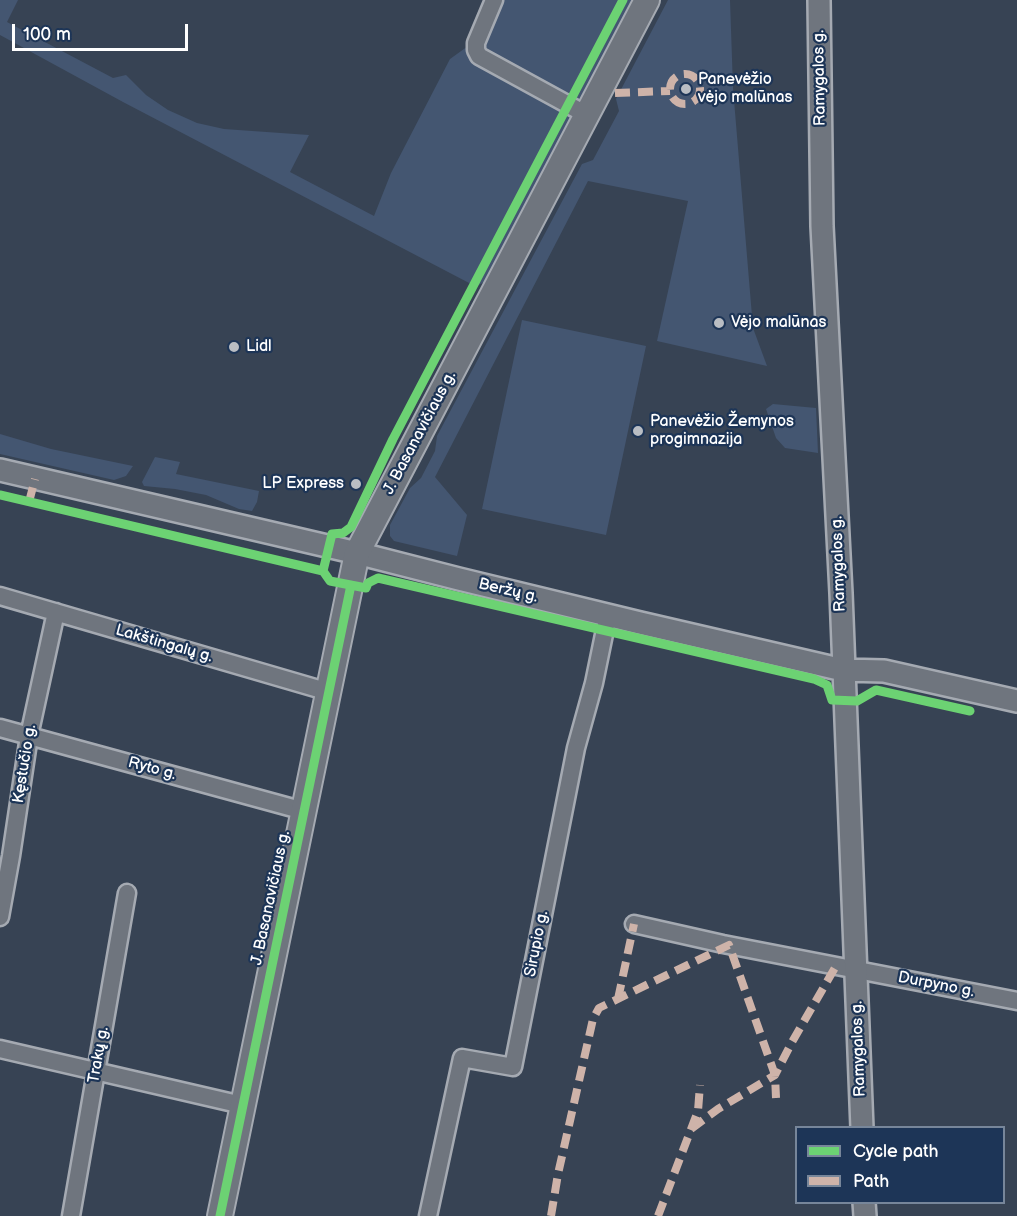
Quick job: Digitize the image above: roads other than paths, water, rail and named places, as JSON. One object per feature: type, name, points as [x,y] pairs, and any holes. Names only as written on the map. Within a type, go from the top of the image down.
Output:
[{"type":"highway","name":"J. Basanavičiaus g.","points":[[220,1216],[357,553],[647,0]]},
{"type":"main road","name":"Ramygalos g.","points":[[819,0],[822,225],[831,387],[862,1126]]},
{"type":"main road","name":"Beržų g.","points":[[0,470],[843,670],[884,671],[1017,701]]},
{"type":"street","points":[[494,0],[476,43],[479,56],[587,115]]},
{"type":"street","name":"Lakštingalų g.","points":[[0,596],[329,692]]},
{"type":"street","name":"Kęstučio g.","points":[[0,917],[29,736],[56,612]]},
{"type":"street","name":"Sirupio g.","points":[[428,1216],[462,1058],[513,1067],[576,748],[594,683],[608,615]]},
{"type":"street","name":"Ryto g.","points":[[0,728],[304,811]]},
{"type":"street","name":"Trakų g.","points":[[70,1216],[127,893]]},
{"type":"street","name":"Durpyno g.","points":[[634,924],[1017,1001]]},
{"type":"street","points":[[0,1048],[242,1105]]},
{"type":"place","name":"Panevėžio vėjo malūnas","points":[[686,89]]},
{"type":"place","name":"Vėjo malūnas","points":[[719,323]]},
{"type":"place","name":"Lidl","points":[[234,347]]},
{"type":"place","name":"Panevėžio Žemynos progimnazija","points":[[638,431]]},
{"type":"place","name":"LP Express","points":[[356,484]]}]
